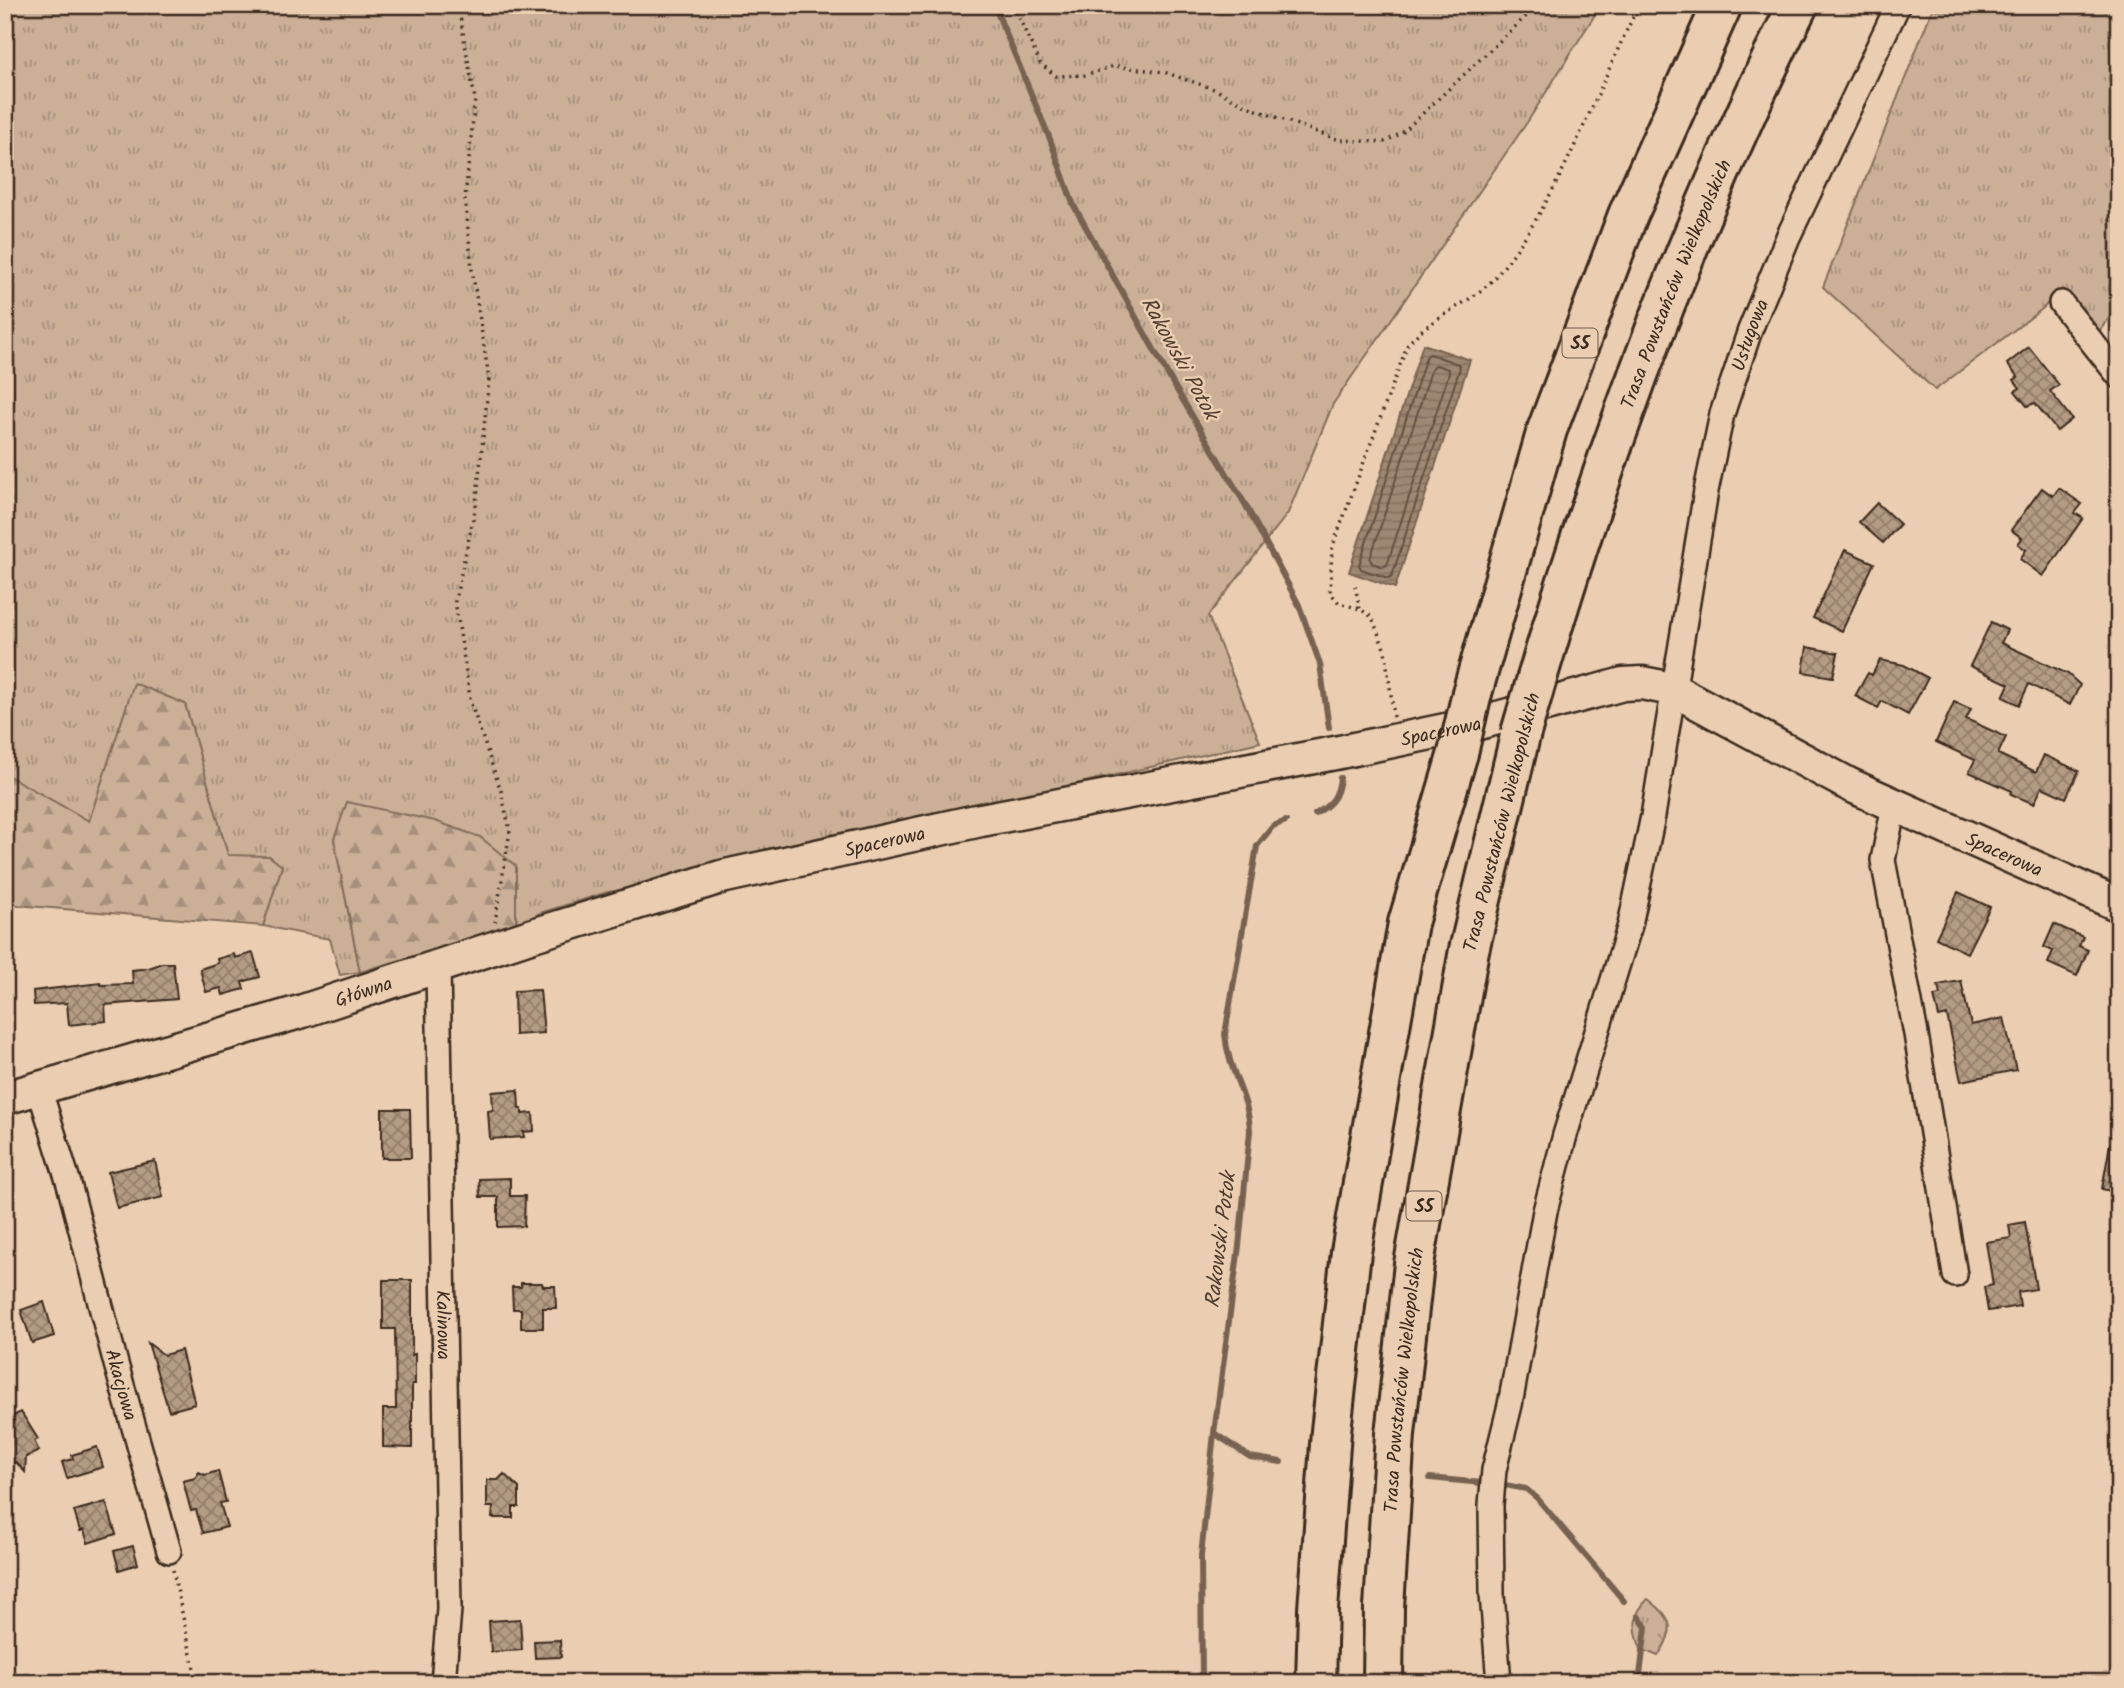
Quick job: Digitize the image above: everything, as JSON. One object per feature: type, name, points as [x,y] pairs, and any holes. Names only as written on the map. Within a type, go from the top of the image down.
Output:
[{"type":"highway","name":"S5","points":[[1316,1683],[1318,1609],[1331,1431],[1350,1252],[1408,923],[1458,754],[1472,692],[1547,430],[1628,215],[1722,5]]},
{"type":"highway","name":"Trasa Powstańców Wielkopolskich","points":[[1383,1683],[1384,1607],[1395,1434],[1414,1264],[1469,950],[1520,736],[1610,453],[1690,239],[1798,5]]},
{"type":"street","name":"Usługowa","points":[[1499,1683],[1492,1594],[1491,1504],[1494,1470],[1510,1405],[1545,1211],[1564,1135],[1630,925],[1653,816],[1672,689],[1722,414],[1749,330],[1788,237],[1898,5]]},
{"type":"street","points":[[2061,303],[2119,376]]},
{"type":"street","name":"Spacerowa","points":[[721,877],[981,820],[1479,723],[1623,684],[1642,683],[1672,689],[1850,785],[2119,905]]},
{"type":"street","points":[[1894,806],[1883,860],[1916,1034],[1955,1275]]},
{"type":"street","name":"Główna","points":[[5,1098],[303,1012],[721,877]]},
{"type":"street","name":"Kalinowa","points":[[439,968],[449,1609],[443,1683]]},
{"type":"street","name":"Akacjowa","points":[[40,1088],[69,1184],[169,1551]]},
{"type":"path","points":[[458,5],[475,99],[465,198],[472,270],[489,379],[476,506],[455,601],[471,704],[501,792],[510,831],[498,914],[488,951]]},
{"type":"path","points":[[1013,5],[1040,63],[1056,76],[1085,75],[1114,65],[1164,72],[1214,89],[1254,109],[1339,140],[1384,142],[1402,133],[1538,5]]},
{"type":"path","points":[[1397,740],[1385,652],[1372,617],[1360,609],[1339,603],[1330,592],[1332,548],[1407,346],[1414,336],[1475,297],[1497,276],[1528,233],[1562,173],[1611,61],[1639,5]]},
{"type":"path","points":[[1355,586],[1360,609]]},
{"type":"path","points":[[169,1551],[197,1683]]},
{"type":"green space","points":[[5,5],[1601,5],[1528,121],[1333,404],[1288,513],[1208,616],[1260,742],[813,844],[642,888],[608,892],[540,913],[516,926],[334,839],[360,972],[340,975],[330,939],[263,926],[282,866],[269,856],[228,856],[185,704],[134,684],[89,821],[5,774]]},
{"type":"green space","points":[[1934,5],[2119,5],[2119,305],[2097,334],[2063,290],[1935,390],[1823,287]]},
{"type":"green space","points":[[134,683],[185,704],[228,855],[269,856],[282,866],[263,926],[5,904],[5,774],[89,821]]},
{"type":"green space","points":[[347,802],[435,821],[480,837],[516,866],[516,926],[360,972],[334,839]]},
{"type":"green space","points":[[1648,1599],[1663,1612],[1670,1624],[1668,1638],[1658,1656],[1641,1649],[1636,1635],[1639,1610]]},
{"type":"water","points":[[1423,344],[1470,360],[1395,588],[1349,572]]},
{"type":"building","points":[[2029,347],[2059,385],[2050,391],[2072,419],[2057,431],[2035,403],[2027,406],[2015,391],[2020,388],[2014,380],[2018,377],[2007,364]]},
{"type":"building","points":[[2042,488],[2053,496],[2059,488],[2082,504],[2075,513],[2083,518],[2043,576],[2020,559],[2026,550],[2018,544],[2022,538],[2011,530]]},
{"type":"building","points":[[1877,503],[1900,524],[1883,543],[1859,522]]},
{"type":"building","points":[[1845,550],[1874,563],[1842,631],[1813,618]]},
{"type":"building","points":[[1991,622],[2007,630],[2001,643],[2068,674],[2080,685],[2070,705],[2029,684],[2019,705],[2003,697],[2009,684],[1970,666]]},
{"type":"building","points":[[1807,647],[1838,653],[1833,677],[1803,672]]},
{"type":"building","points":[[1880,660],[1904,665],[1928,678],[1908,715],[1882,701],[1878,708],[1855,696],[1868,673],[1872,675]]},
{"type":"building","points":[[1954,702],[1971,709],[1966,719],[2006,737],[1998,754],[2036,772],[2044,755],[2079,771],[2066,798],[2042,787],[2034,804],[1969,772],[1975,760],[1936,742]]},
{"type":"building","points":[[1958,892],[1990,907],[1967,953],[1936,938]]},
{"type":"building","points":[[2054,924],[2083,937],[2079,946],[2088,950],[2077,976],[2048,963],[2053,951],[2044,947]]},
{"type":"building","points":[[253,953],[260,977],[242,982],[244,989],[223,995],[221,988],[206,992],[200,969],[218,963],[217,959],[234,954],[235,958]]},
{"type":"building","points":[[173,963],[177,999],[105,1005],[106,1021],[69,1025],[67,1003],[34,1005],[33,991],[100,983],[133,984],[132,970]]},
{"type":"building","points":[[1961,981],[1971,1025],[2004,1018],[2016,1070],[1961,1081],[1947,1015],[1939,1017],[1934,996],[1940,995],[1938,985]]},
{"type":"building","points":[[540,990],[544,1033],[515,1035],[514,991]]},
{"type":"building","points":[[518,1090],[519,1109],[522,1109],[522,1114],[533,1113],[534,1131],[523,1132],[524,1137],[490,1139],[488,1111],[493,1110],[492,1092]]},
{"type":"building","points":[[382,1109],[410,1109],[411,1158],[382,1158]]},
{"type":"building","points":[[2110,1144],[2119,1145],[2119,1193],[2102,1189]]},
{"type":"building","points":[[155,1161],[163,1197],[117,1208],[108,1172]]},
{"type":"building","points":[[510,1178],[510,1196],[525,1196],[524,1226],[498,1227],[498,1197],[480,1197],[479,1179]]},
{"type":"building","points":[[2025,1222],[2036,1289],[2018,1292],[2020,1306],[1988,1311],[1984,1287],[1993,1285],[1986,1242],[2011,1238],[2009,1225]]},
{"type":"building","points":[[383,1280],[412,1280],[412,1355],[415,1354],[415,1384],[412,1384],[412,1448],[383,1447],[383,1409],[396,1409],[395,1329],[383,1329]]},
{"type":"building","points":[[521,1283],[555,1286],[556,1308],[543,1308],[543,1328],[521,1328],[521,1309],[513,1309],[512,1287],[521,1287]]},
{"type":"building","points":[[44,1302],[54,1336],[32,1343],[21,1310]]},
{"type":"building","points":[[148,1343],[164,1355],[181,1350],[195,1404],[169,1411]]},
{"type":"building","points":[[21,1412],[38,1439],[34,1441],[39,1451],[26,1457],[25,1472],[16,1462],[13,1463],[5,1445],[5,1420]]},
{"type":"building","points":[[97,1447],[103,1467],[67,1478],[62,1462],[73,1459],[72,1455]]},
{"type":"building","points":[[218,1471],[226,1502],[220,1503],[227,1527],[203,1533],[196,1510],[191,1511],[183,1481],[195,1478],[199,1472],[205,1475]]},
{"type":"building","points":[[504,1474],[519,1488],[519,1507],[513,1507],[513,1518],[492,1518],[493,1507],[487,1507],[487,1480],[498,1480]]},
{"type":"building","points":[[106,1502],[116,1534],[88,1543],[84,1530],[80,1531],[74,1511]]},
{"type":"building","points":[[133,1546],[138,1564],[119,1570],[114,1551]]},
{"type":"building","points":[[520,1619],[522,1650],[491,1652],[489,1621]]},
{"type":"building","points":[[560,1640],[561,1657],[535,1658],[534,1641]]},
{"type":"waterway","name":"Rakowski Potok","points":[[994,5],[1050,139],[1073,204],[1172,382],[1245,504],[1299,605],[1320,664],[1329,728]]},
{"type":"waterway","name":"Rakowski Potok","points":[[1315,814],[1333,800],[1340,778]]},
{"type":"waterway","name":"Rakowski Potok","points":[[1202,1683],[1201,1556],[1239,1246],[1250,1131],[1246,1106],[1230,1060],[1225,1034],[1257,846],[1273,826],[1286,821]]},
{"type":"waterway","points":[[1214,1433],[1250,1457],[1281,1462]]},
{"type":"waterway","points":[[1430,1478],[1482,1483]]},
{"type":"waterway","points":[[1505,1485],[1526,1489],[1537,1498],[1624,1601]]},
{"type":"waterway","points":[[1638,1616],[1646,1627],[1639,1683]]}]
